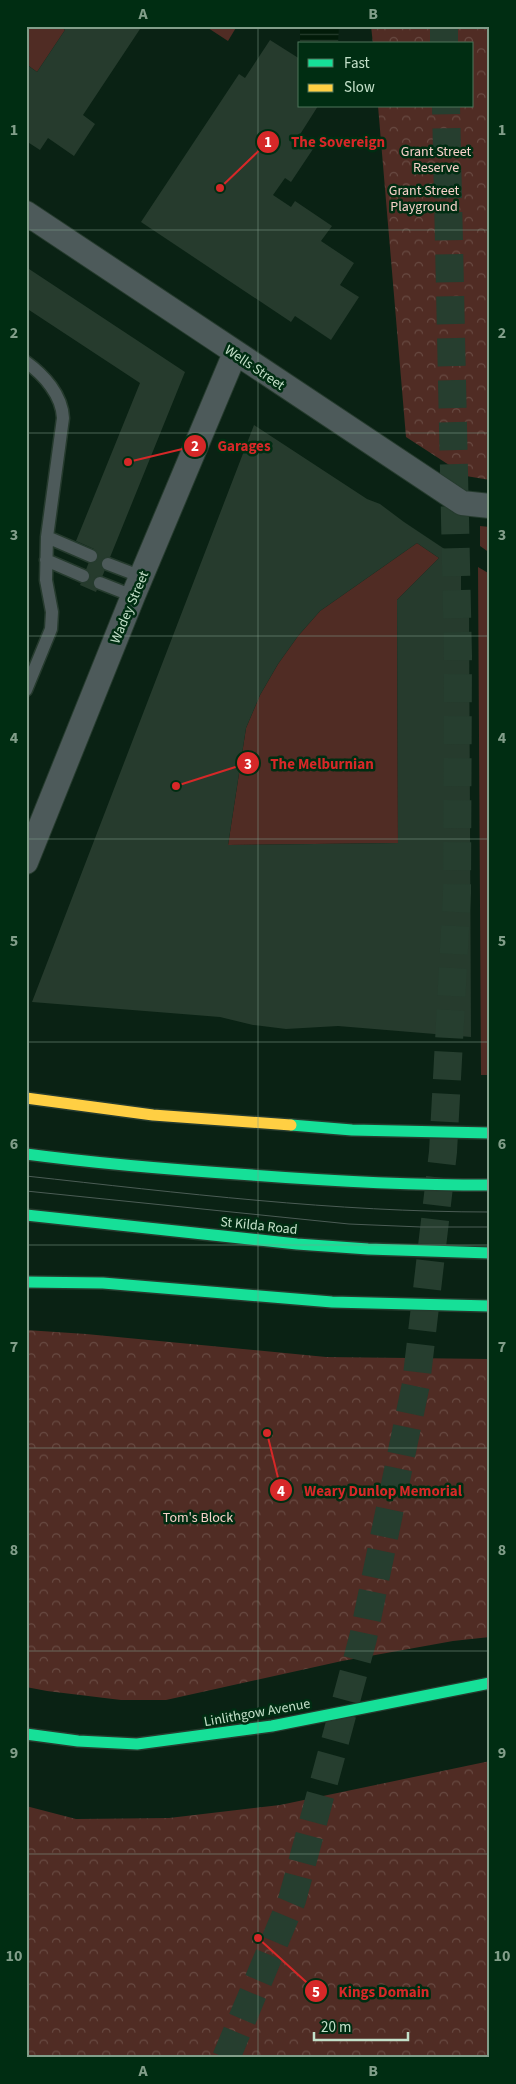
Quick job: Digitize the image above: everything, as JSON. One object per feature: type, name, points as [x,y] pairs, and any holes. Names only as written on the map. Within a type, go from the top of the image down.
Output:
[{"type":"main road","points":[[26,1098],[153,1115],[192,1118],[352,1130],[490,1133]]},
{"type":"main road","points":[[26,1154],[144,1167],[251,1175],[349,1181],[490,1185]]},
{"type":"main road","name":"St Kilda Road","points":[[26,1215],[297,1244],[368,1249],[490,1253]]},
{"type":"main road","points":[[26,1282],[103,1282],[332,1302],[490,1306]]},
{"type":"main road","name":"Linlithgow Avenue","points":[[26,1734],[78,1741],[137,1744],[272,1726],[490,1683]]},
{"type":"street","name":"Wells Street","points":[[26,213],[462,503],[490,506]]},
{"type":"street","name":"Wadey Street","points":[[26,862],[235,353]]},
{"type":"lane","points":[[26,362],[43,377],[63,408],[62,429],[47,538],[46,580],[52,612],[51,629],[26,690]]},
{"type":"lane","points":[[47,538],[91,556]]},
{"type":"lane","points":[[46,560],[83,576]]},
{"type":"lane","points":[[108,564],[138,586]]},
{"type":"lane","points":[[100,583],[138,586]]},
{"type":"green space","points":[[26,26],[60,26],[65,30],[37,72],[26,64]]},
{"type":"green space","points":[[205,26],[237,26],[228,41]]},
{"type":"green space","name":"Grant Street Reserve","points":[[371,26],[490,26],[490,480],[466,476],[406,437],[378,108],[474,108],[474,42],[373,42]]},
{"type":"green space","points":[[480,526],[490,527],[490,553],[480,546]]},
{"type":"green space","points":[[417,543],[439,558],[397,600],[398,843],[228,845],[246,728],[260,695],[278,664],[298,636],[320,611]]},
{"type":"green space","points":[[478,567],[490,574],[490,1075],[481,1075]]},
{"type":"green space","name":"Tom's Block","points":[[26,1330],[326,1357],[490,1359],[490,1637],[453,1641],[342,1661],[166,1700],[121,1700],[26,1687]]},
{"type":"green space","points":[[490,1761],[490,2058],[26,2058],[26,1806],[76,1819],[169,1818],[280,1805]]},
{"type":"shaded area","points":[[300,26],[339,26],[338,42],[300,42]]},
{"type":"building","points":[[60,26],[142,26],[83,115],[95,124],[74,156],[48,138],[40,150],[26,141],[26,64],[37,72],[65,30]]},
{"type":"building","points":[[270,40],[298,58],[298,108],[317,108],[299,136],[315,146],[291,182],[285,178],[273,195],[291,207],[295,201],[332,226],[321,241],[354,263],[340,285],[359,297],[331,340],[295,316],[291,322],[141,222],[239,74],[245,78]]},
{"type":"building","points":[[26,267],[185,372],[96,592],[80,585],[94,549],[76,541],[140,383],[26,308]]},
{"type":"building","points":[[254,425],[367,499],[380,504],[461,560],[461,601],[469,601],[471,1037],[338,1026],[286,1029],[253,1025],[220,1017],[32,1002]],"holes":[[[417,543],[439,558],[397,600],[398,843],[228,845],[246,728],[260,695],[278,664],[298,636],[320,611]]]},
{"type":"tunnel","points":[[444,26],[444,42]]},
{"type":"tunnel","points":[[226,2058],[292,1900],[363,1638],[416,1384],[443,1152],[457,893],[458,656],[446,108]]},
{"type":"tram line","points":[[26,1176],[200,1195],[316,1205],[373,1209],[490,1212]]},
{"type":"tram line","points":[[26,1191],[349,1224],[490,1227]]},
{"type":"traffic: fast","points":[[291,1125],[352,1130],[490,1133]]},
{"type":"traffic: fast","points":[[26,1154],[195,1171],[341,1181],[490,1185]]},
{"type":"traffic: fast","points":[[26,1215],[297,1244],[368,1249],[490,1253]]},
{"type":"traffic: fast","points":[[26,1282],[103,1283],[332,1302],[490,1306]]},
{"type":"traffic: fast","points":[[26,1734],[78,1741],[137,1744],[272,1726],[490,1683]]},
{"type":"traffic: slow","points":[[26,1098],[153,1115],[291,1125]]},
{"type":"place","name":"The Sovereign","points":[[220,188]]},
{"type":"place","name":"Garages","points":[[128,462]]},
{"type":"place","name":"The Melburnian","points":[[176,786]]},
{"type":"place","name":"Weary Dunlop Memorial","points":[[267,1433]]},
{"type":"place","name":"Kings Domain","points":[[258,1938]]},
{"type":"park label","name":"Grant Street Playground","points":[[424,198]]}]
